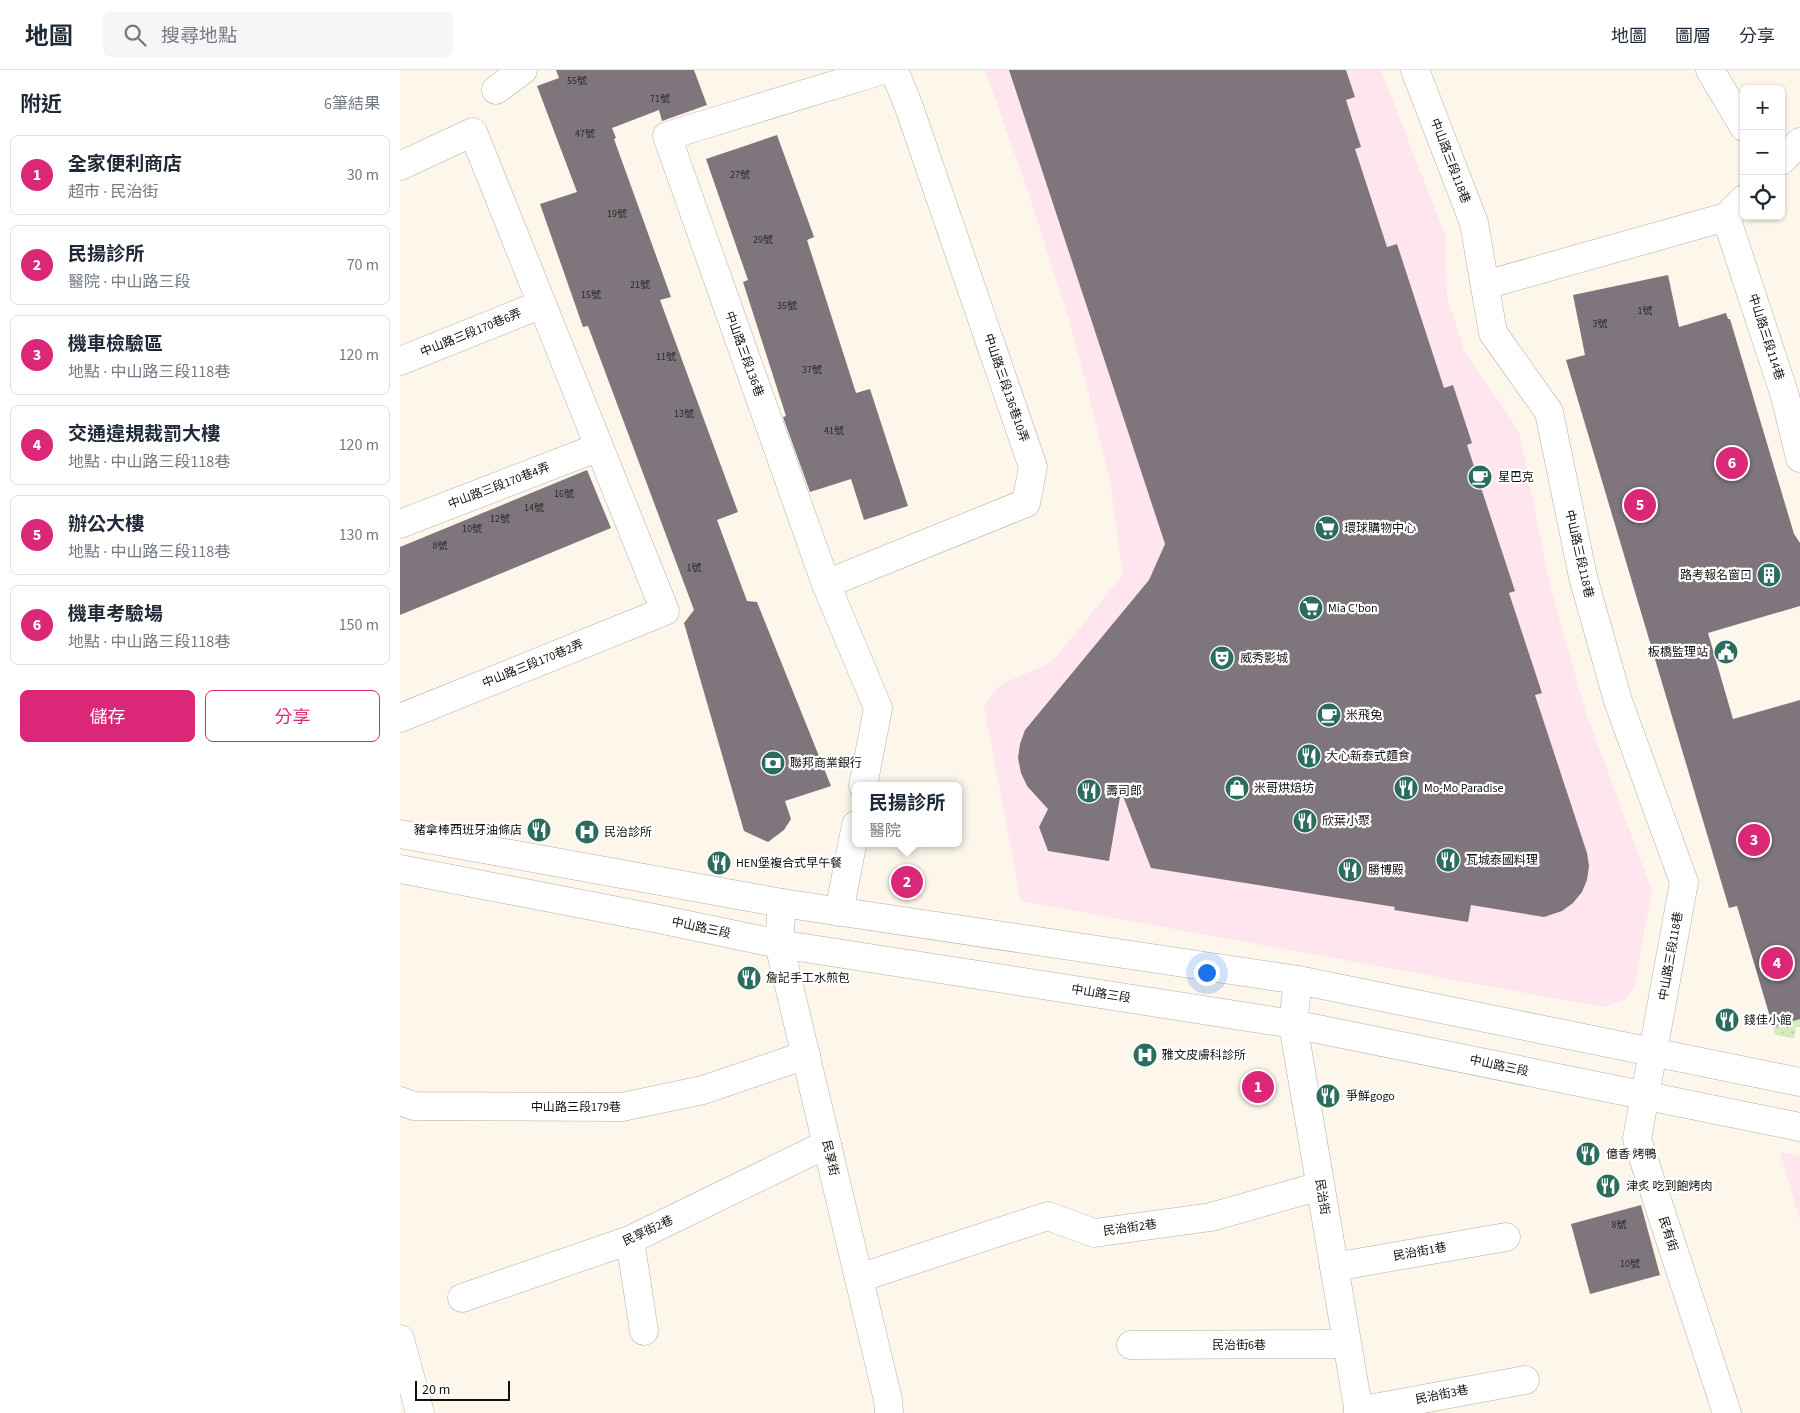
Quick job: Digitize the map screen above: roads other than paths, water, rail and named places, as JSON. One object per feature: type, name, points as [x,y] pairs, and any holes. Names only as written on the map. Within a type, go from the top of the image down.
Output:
[{"type":"main road","points":[[496,90],[523,70]]},
{"type":"main road","name":"中山路三段136巷","points":[[864,782],[878,708],[826,584],[667,136],[883,70]]},
{"type":"main road","name":"中山路三段136巷10弄","points":[[826,584],[1026,503],[1033,467],[909,107],[894,70]]},
{"type":"main road","name":"中山路三段118巷","points":[[1415,70],[1474,223],[1493,333],[1549,412],[1582,577],[1615,691],[1684,882],[1653,1052]]},
{"type":"main road","points":[[1710,70],[1740,120]]},
{"type":"main road","points":[[400,166],[473,132],[599,447]]},
{"type":"main road","points":[[1785,157],[1800,142]]},
{"type":"main road","name":"中山路三段114巷","points":[[1485,286],[1735,208],[1793,394],[1800,458]]},
{"type":"main road","name":"中山路三段170巷6弄","points":[[400,361],[542,304]]},
{"type":"main road","name":"中山路三段170巷4弄","points":[[400,524],[599,447]]},
{"type":"main road","name":"中山路三段170巷2弄","points":[[400,718],[665,611],[599,447]]},
{"type":"main road","points":[[400,834],[782,903],[1298,980],[1800,1082]]},
{"type":"main road","points":[[839,912],[852,845]]},
{"type":"main road","name":"中山路三段","points":[[400,869],[779,944],[1293,1024],[1800,1127]]},
{"type":"main road","name":"民享街","points":[[782,903],[779,944],[888,1400],[889,1413]]},
{"type":"main road","name":"民治街","points":[[1298,980],[1293,1024],[1358,1412]]},
{"type":"main road","name":"民有街","points":[[1653,1052],[1637,1139],[1726,1413]]},
{"type":"main road","name":"中山路三段179巷","points":[[400,1101],[414,1106],[622,1108],[703,1090],[806,1055]]},
{"type":"main road","name":"民享街2巷","points":[[462,1298],[630,1240],[827,1144]]},
{"type":"main road","name":"民治街2巷","points":[[859,1278],[1048,1216],[1094,1234],[1211,1217],[1320,1186]]},
{"type":"main road","name":"民治街1巷","points":[[1334,1267],[1506,1237]]},
{"type":"main road","points":[[630,1240],[644,1331]]},
{"type":"main road","points":[[400,1339],[420,1413]]},
{"type":"main road","name":"民治街6巷","points":[[1131,1345],[1347,1344]]},
{"type":"main road","name":"民治街3巷","points":[[1358,1412],[1525,1380]]},
{"type":"place","name":"機車考驗場","points":[[1732,463]]},
{"type":"place","name":"星巴克","points":[[1480,477]]},
{"type":"place","name":"辦公大樓","points":[[1640,505]]},
{"type":"place","name":"環球購物中心","points":[[1327,528]]},
{"type":"place","name":"路考報名窗口","points":[[1769,575]]},
{"type":"place","name":"Mia C'bon","points":[[1311,608]]},
{"type":"place","name":"板橋監理站","points":[[1726,652]]},
{"type":"place","name":"威秀影城","points":[[1222,658]]},
{"type":"place","name":"米飛兔","points":[[1329,715]]},
{"type":"place","name":"大心新泰式麵食","points":[[1309,756]]},
{"type":"place","name":"聯邦商業銀行","points":[[773,763]]},
{"type":"place","name":"米哥烘焙坊","points":[[1237,788]]},
{"type":"place","name":"Mo-Mo Paradise","points":[[1406,788]]},
{"type":"place","name":"壽司郎","points":[[1089,791]]},
{"type":"place","name":"欣葉小聚","points":[[1305,821]]},
{"type":"place","name":"豬拿棒西班牙油條店","points":[[539,830]]},
{"type":"place","name":"民治診所","points":[[587,832]]},
{"type":"place","name":"機車檢驗區","points":[[1754,840]]},
{"type":"place","name":"瓦城泰國料理","points":[[1448,860]]},
{"type":"place","name":"HEN堡複合式早午餐","points":[[719,863]]},
{"type":"place","name":"勝博殿","points":[[1350,870]]},
{"type":"place","name":"民揚診所","points":[[907,882]]},
{"type":"place","name":"交通違規裁罰大樓","points":[[1777,963]]},
{"type":"place","name":"詹記手工水煎包","points":[[749,978]]},
{"type":"place","name":"錢佳小館","points":[[1727,1020]]},
{"type":"place","name":"雅文皮膚科診所","points":[[1145,1055]]},
{"type":"place","name":"全家便利商店","points":[[1258,1087]]},
{"type":"place","name":"爭鮮gogo","points":[[1328,1096]]},
{"type":"place","name":"億香 烤鴨","points":[[1588,1154]]},
{"type":"place","name":"津炙 吃到飽烤肉","points":[[1608,1186]]}]
